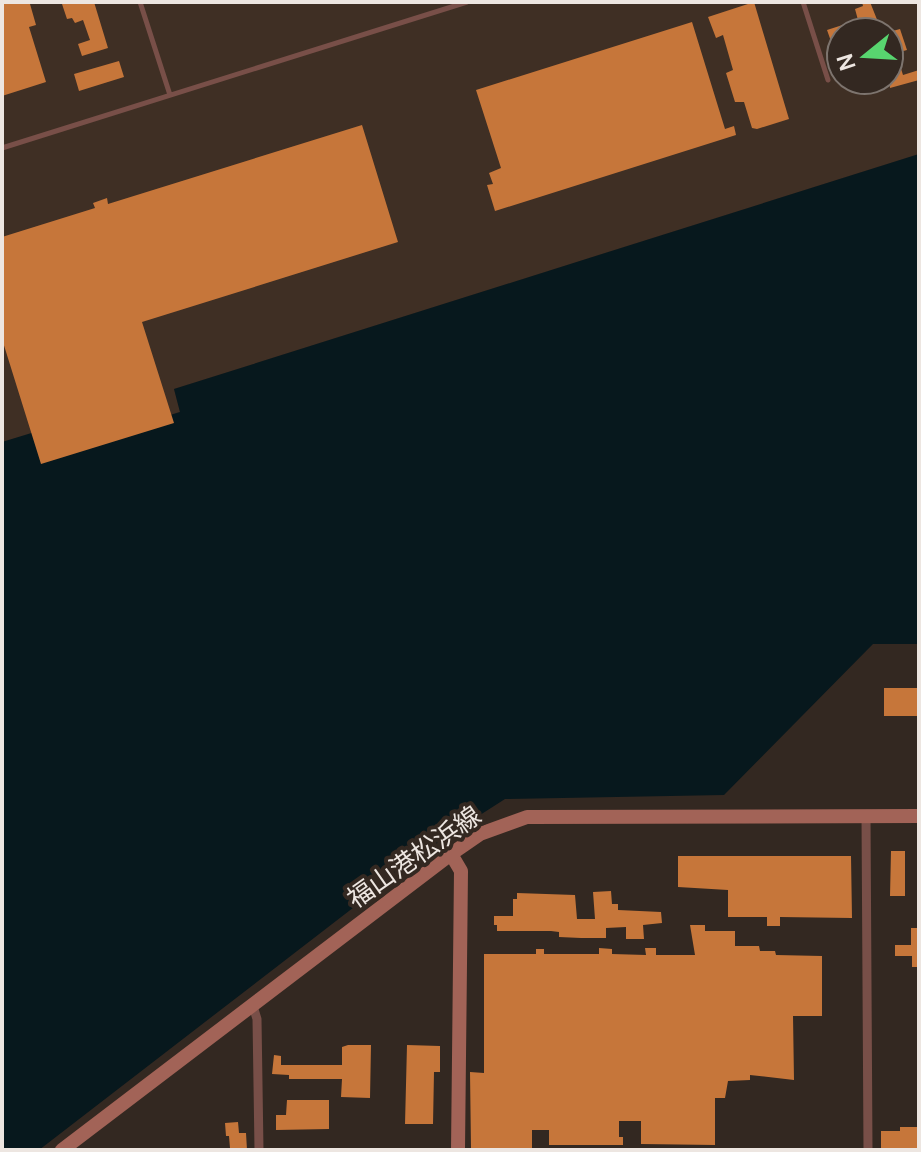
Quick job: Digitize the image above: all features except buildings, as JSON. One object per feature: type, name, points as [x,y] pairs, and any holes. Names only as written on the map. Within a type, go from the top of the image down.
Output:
[{"type":"main road","name":"福山港松浜線","points":[[62,1150],[480,834],[527,817],[919,816]]},
{"type":"main road","points":[[451,854],[461,871],[458,1150]]},
{"type":"street","points":[[866,816],[868,1150]]},
{"type":"street","points":[[253,1006],[257,1019],[259,1150]]},
{"type":"lane","points":[[140,2],[170,95]]},
{"type":"lane","points":[[2,148],[467,2]]},
{"type":"lane","points":[[803,2],[825,71]]},
{"type":"shaded area","points":[[2,2],[919,2],[919,154],[174,389],[180,412],[47,453],[2,442]]},
{"type":"shaded area","points":[[919,154],[919,644],[873,644],[724,795],[505,799],[441,840],[39,1150],[2,1150],[2,442],[38,431],[48,453],[180,412],[174,389]]}]
